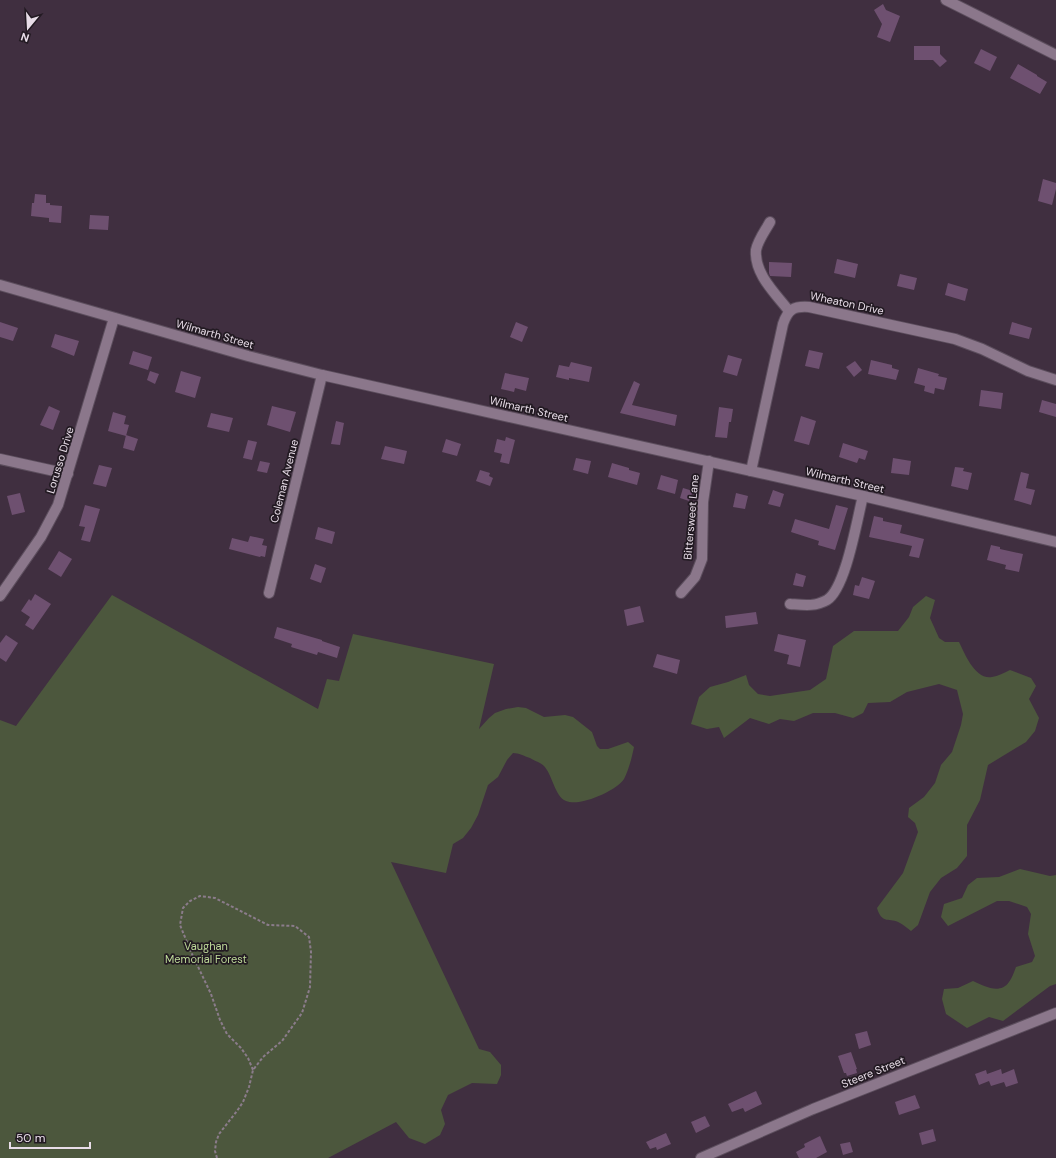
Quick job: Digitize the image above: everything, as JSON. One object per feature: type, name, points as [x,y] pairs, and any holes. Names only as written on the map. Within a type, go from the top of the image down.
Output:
[{"type":"street","points":[[946,0],[1056,55]]},
{"type":"street","points":[[751,471],[783,324],[789,311],[761,275],[757,262],[756,250],[759,241],[770,222]]},
{"type":"street","name":"Wilmarth Street","points":[[0,285],[248,356],[322,375],[863,496],[1056,542]]},
{"type":"street","name":"Wheaton Drive","points":[[789,311],[795,307],[809,307],[955,339],[982,349],[1040,375],[1056,380]]},
{"type":"street","name":"Lorusso Drive","points":[[0,596],[41,537],[58,505],[114,318]]},
{"type":"street","name":"Coleman Avenue","points":[[269,593],[322,375]]},
{"type":"street","points":[[0,459],[68,474]]},
{"type":"street","name":"Bittersweet Lane","points":[[681,593],[695,577],[702,559],[703,502],[709,461]]},
{"type":"street","points":[[790,604],[815,605],[828,600],[836,590],[844,575],[863,496]]},
{"type":"street","name":"Steere Street","points":[[702,1158],[813,1109],[1056,1013]]},
{"type":"path","points":[[217,1158],[215,1151],[219,1134],[242,1102],[253,1070],[263,1057],[282,1041],[302,1013],[310,987],[311,952],[309,938],[295,926],[268,925],[215,898],[200,896],[190,901],[183,908],[180,925],[190,952],[211,994],[226,1034],[241,1048],[248,1058],[253,1070]]},
{"type":"green space","name":"Vaughan Memorial Forest","points":[[112,595],[318,709],[327,679],[339,681],[353,634],[494,664],[479,729],[495,713],[518,707],[526,708],[544,717],[565,715],[573,717],[592,732],[597,746],[600,749],[608,749],[628,742],[634,747],[624,779],[620,784],[606,793],[580,802],[566,801],[562,799],[547,770],[542,765],[530,758],[513,753],[507,760],[498,777],[488,785],[478,815],[471,828],[463,838],[453,844],[446,873],[391,862],[479,1049],[490,1052],[501,1065],[501,1075],[497,1084],[472,1083],[448,1095],[441,1110],[445,1124],[440,1135],[425,1144],[409,1138],[396,1122],[328,1158],[0,1158],[0,720],[16,726]]},
{"type":"green space","points":[[926,596],[935,600],[930,618],[939,638],[945,642],[959,642],[971,665],[981,674],[986,677],[992,677],[1010,670],[1031,678],[1036,686],[1029,699],[1039,718],[1035,731],[1026,742],[988,765],[980,800],[967,825],[967,856],[957,868],[941,878],[930,892],[918,925],[911,931],[896,921],[887,920],[881,917],[877,908],[903,873],[918,832],[915,823],[908,817],[909,808],[924,797],[935,783],[941,765],[952,752],[963,714],[957,690],[939,684],[907,692],[890,702],[868,703],[863,713],[853,718],[835,713],[813,713],[794,721],[780,719],[769,724],[750,718],[724,738],[719,727],[707,729],[691,724],[699,697],[710,687],[746,675],[749,685],[758,694],[770,696],[810,690],[826,679],[833,646],[854,631],[898,631],[909,617],[913,607]]},
{"type":"green space","points":[[1020,869],[1050,876],[1056,875],[1056,984],[1050,986],[1003,1021],[989,1017],[967,1028],[946,1014],[942,999],[944,989],[958,988],[973,981],[997,989],[1005,986],[1011,979],[1016,967],[1032,962],[1035,956],[1028,934],[1031,914],[1027,907],[1009,901],[997,901],[948,926],[941,917],[944,904],[962,898],[968,885],[977,878],[999,877]]},
{"type":"building","points":[[883,4],[886,10],[900,16],[890,42],[877,37],[882,24],[874,10]]},
{"type":"building","points":[[914,46],[940,46],[940,54],[947,61],[940,67],[933,60],[914,60]]},
{"type":"building","points":[[981,49],[997,57],[990,71],[974,63]]},
{"type":"building","points":[[1018,64],[1047,82],[1040,94],[1010,78]]},
{"type":"building","points":[[1043,179],[1056,183],[1052,205],[1038,201]]},
{"type":"building","points":[[35,194],[46,195],[46,203],[50,203],[50,205],[62,206],[61,223],[49,222],[49,218],[31,216],[32,203],[34,203]]},
{"type":"building","points":[[90,215],[109,216],[108,230],[89,229]]},
{"type":"building","points":[[837,259],[858,264],[855,278],[834,273]]},
{"type":"building","points":[[769,262],[792,263],[791,277],[770,276]]},
{"type":"building","points":[[900,274],[917,278],[914,290],[897,286]]},
{"type":"building","points":[[948,283],[968,289],[965,301],[945,295]]},
{"type":"building","points":[[0,322],[18,328],[13,341],[0,337]]},
{"type":"building","points":[[516,322],[528,327],[522,342],[510,337]]},
{"type":"building","points":[[1012,322],[1032,328],[1029,339],[1009,334]]},
{"type":"building","points":[[55,334],[79,341],[74,356],[51,347]]},
{"type":"building","points":[[809,350],[823,353],[819,369],[805,366]]},
{"type":"building","points":[[133,351],[152,357],[148,370],[129,364]]},
{"type":"building","points":[[728,355],[742,359],[737,376],[723,372]]},
{"type":"building","points":[[871,360],[892,365],[892,368],[899,370],[896,380],[868,374]]},
{"type":"building","points":[[855,361],[862,370],[854,377],[846,367]]},
{"type":"building","points":[[571,362],[592,367],[589,382],[556,377],[559,365],[569,367]]},
{"type":"building","points":[[918,368],[947,378],[944,390],[935,388],[934,394],[924,391],[925,386],[914,383]]},
{"type":"building","points":[[150,371],[159,374],[155,384],[147,380]]},
{"type":"building","points":[[181,371],[201,377],[195,398],[175,392]]},
{"type":"building","points":[[505,373],[529,378],[526,391],[515,388],[514,392],[501,389]]},
{"type":"building","points":[[634,381],[640,384],[632,405],[677,415],[675,426],[620,413]]},
{"type":"building","points":[[981,390],[1003,393],[1001,409],[979,406]]},
{"type":"building","points":[[1042,400],[1056,404],[1056,417],[1039,412]]},
{"type":"building","points":[[49,406],[60,411],[53,430],[40,425]]},
{"type":"building","points":[[272,406],[296,412],[290,432],[267,425]]},
{"type":"building","points":[[719,407],[733,409],[731,422],[729,422],[727,438],[715,437]]},
{"type":"building","points":[[113,412],[126,416],[124,424],[129,425],[126,436],[108,431]]},
{"type":"building","points":[[211,413],[233,418],[229,432],[207,427]]},
{"type":"building","points":[[801,416],[816,421],[809,445],[794,441]]},
{"type":"building","points":[[336,421],[344,423],[340,445],[331,444]]},
{"type":"building","points":[[126,435],[138,439],[134,451],[123,448]]},
{"type":"building","points":[[506,437],[515,440],[509,464],[500,462],[502,454],[494,452],[497,439],[505,441]]},
{"type":"building","points":[[446,439],[461,444],[457,456],[442,452]]},
{"type":"building","points":[[248,440],[257,442],[252,460],[243,458]]},
{"type":"building","points":[[843,443],[868,451],[865,460],[859,458],[857,463],[839,457]]},
{"type":"building","points":[[385,446],[407,451],[404,464],[381,459]]},
{"type":"building","points":[[576,458],[591,461],[588,474],[573,470]]},
{"type":"building","points":[[893,458],[911,461],[909,475],[891,473]]},
{"type":"building","points":[[260,461],[270,463],[267,473],[257,471]]},
{"type":"building","points":[[612,463],[640,473],[637,485],[608,477]]},
{"type":"building","points":[[99,465],[112,468],[106,487],[93,484]]},
{"type":"building","points":[[955,467],[964,468],[963,471],[972,473],[968,490],[951,486]]},
{"type":"building","points":[[480,470],[490,473],[489,476],[493,478],[490,486],[476,481]]},
{"type":"building","points":[[1021,472],[1029,474],[1026,488],[1035,490],[1031,505],[1014,500]]},
{"type":"building","points":[[661,475],[678,480],[675,494],[657,489]]},
{"type":"building","points":[[683,488],[693,491],[689,501],[680,498]]},
{"type":"building","points":[[773,490],[784,494],[780,507],[768,504]]},
{"type":"building","points":[[20,493],[25,512],[12,515],[7,496]]},
{"type":"building","points":[[736,493],[748,496],[745,509],[733,507]]},
{"type":"building","points":[[85,505],[100,509],[90,542],[81,540],[85,527],[79,526]]},
{"type":"building","points":[[836,505],[848,508],[835,550],[818,545],[819,541],[791,532],[795,519],[829,529]]},
{"type":"building","points":[[874,516],[883,518],[883,521],[902,525],[900,533],[924,539],[919,558],[909,556],[912,546],[869,537]]},
{"type":"building","points":[[318,527],[335,532],[332,544],[315,539]]},
{"type":"building","points":[[250,536],[264,539],[262,545],[267,546],[265,557],[229,549],[232,538],[248,542]]},
{"type":"building","points":[[991,545],[1000,547],[1000,549],[1023,554],[1019,572],[1005,569],[1006,565],[987,560]]},
{"type":"building","points":[[59,551],[72,559],[61,577],[48,569]]},
{"type":"building","points":[[315,564],[326,568],[321,583],[310,579]]},
{"type":"building","points":[[796,573],[806,576],[803,587],[793,585]]},
{"type":"building","points":[[862,577],[875,581],[869,599],[853,595],[855,585],[859,586]]},
{"type":"building","points":[[35,594],[51,604],[33,630],[25,625],[30,617],[21,611],[29,599],[31,601]]},
{"type":"building","points":[[640,606],[644,622],[627,626],[624,610]]},
{"type":"building","points":[[756,612],[758,624],[726,628],[725,616]]},
{"type":"building","points":[[277,627],[322,640],[340,647],[337,658],[318,652],[317,655],[291,647],[292,644],[274,638]]},
{"type":"building","points":[[778,634],[806,640],[800,667],[787,664],[789,655],[774,651]]},
{"type":"building","points":[[6,635],[18,643],[6,662],[0,658],[0,643]]},
{"type":"building","points":[[657,654],[680,660],[677,674],[653,667]]},
{"type":"building","points":[[867,1031],[871,1045],[859,1049],[855,1034]]},
{"type":"building","points":[[851,1052],[857,1073],[847,1076],[846,1073],[844,1073],[838,1056]]},
{"type":"building","points":[[1001,1069],[1002,1074],[1014,1069],[1018,1083],[1006,1087],[1004,1082],[991,1086],[989,1081],[979,1085],[975,1074],[986,1070],[987,1074]]},
{"type":"building","points":[[756,1091],[762,1104],[745,1112],[743,1108],[732,1112],[728,1104]]},
{"type":"building","points":[[915,1095],[920,1108],[899,1115],[895,1102]]},
{"type":"building","points":[[705,1116],[710,1126],[696,1133],[691,1122]]},
{"type":"building","points":[[933,1129],[936,1141],[922,1145],[919,1133]]},
{"type":"building","points":[[666,1133],[671,1144],[657,1150],[656,1147],[650,1149],[646,1142]]},
{"type":"building","points":[[820,1136],[827,1152],[816,1158],[799,1158],[796,1152],[805,1147],[804,1144]]},
{"type":"building","points":[[850,1142],[853,1152],[843,1155],[840,1144]]}]
